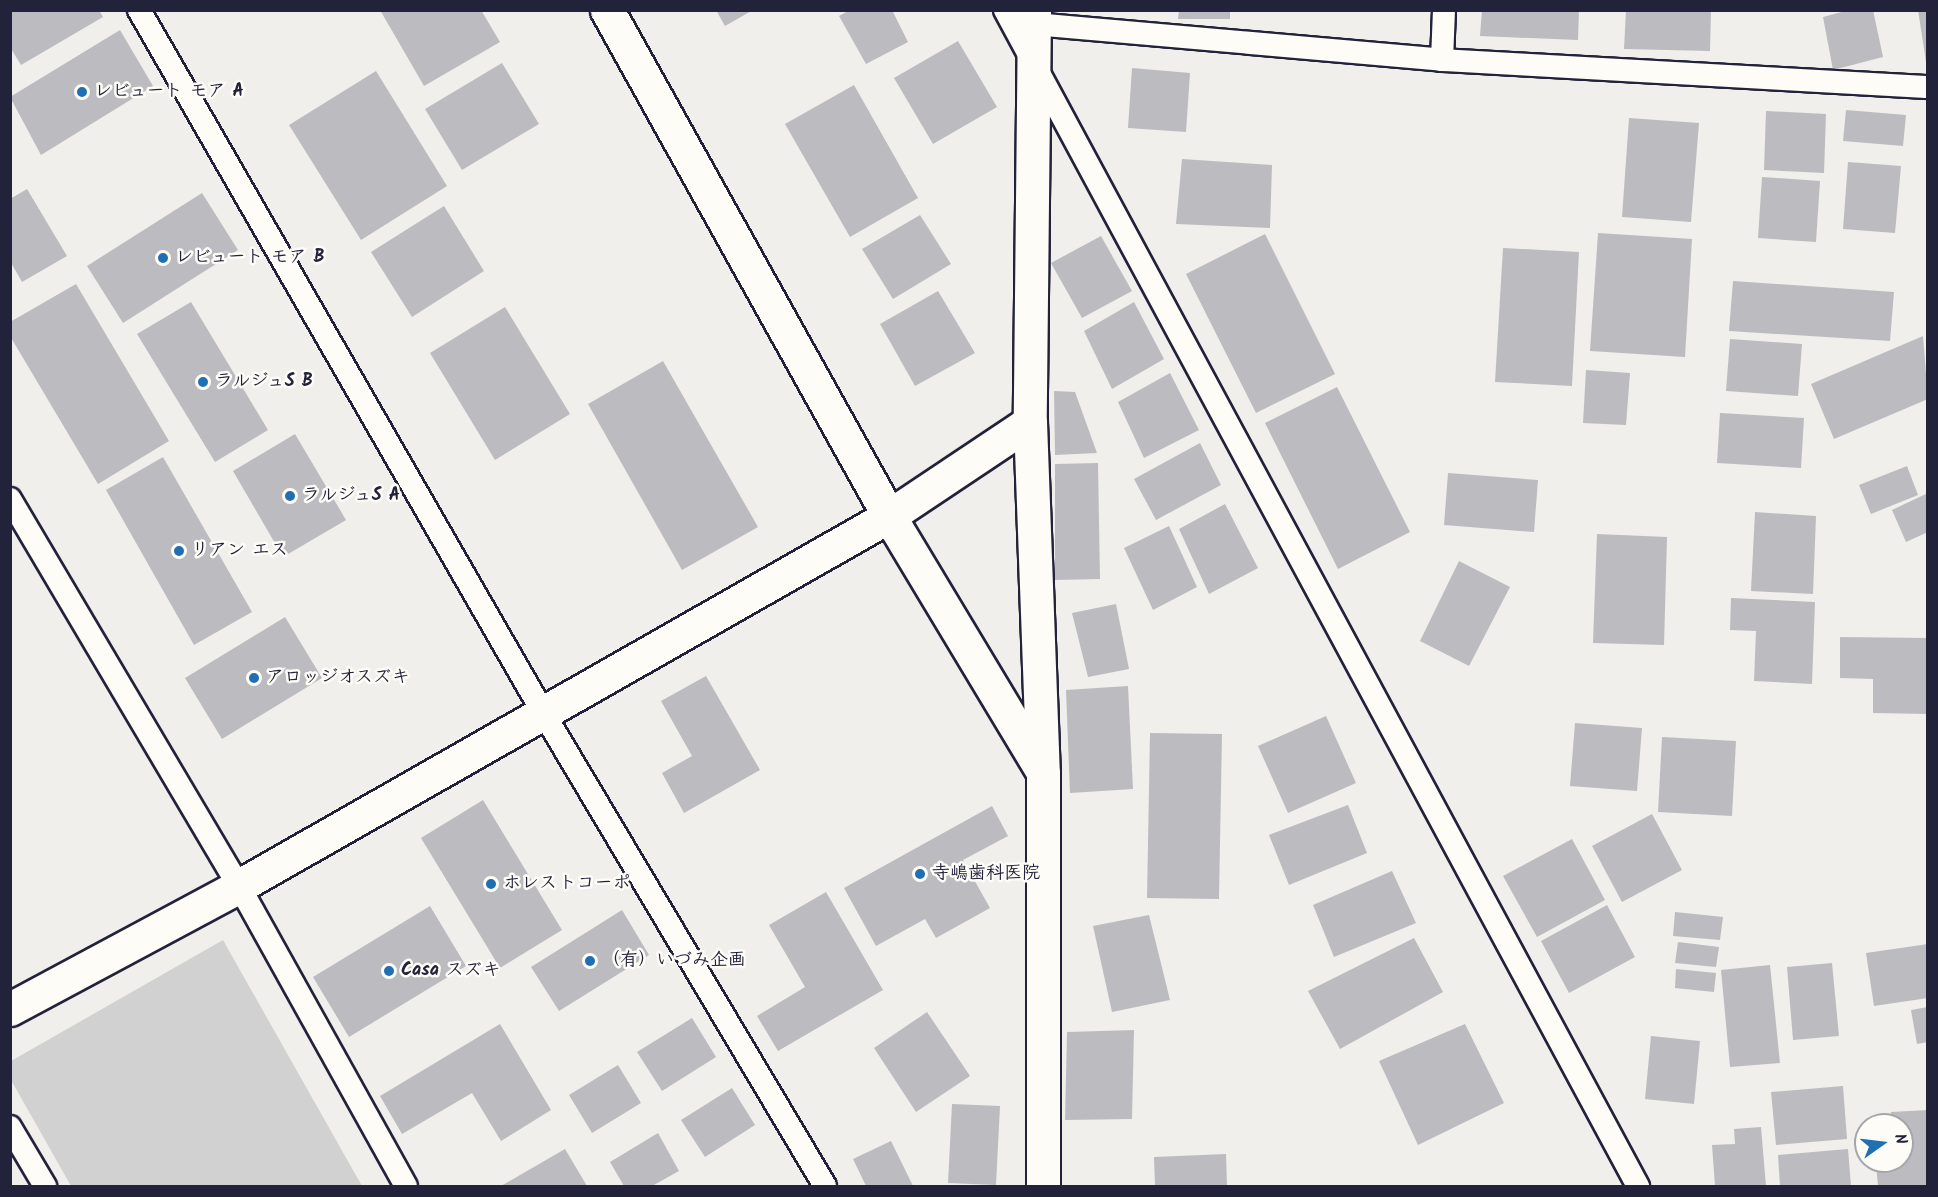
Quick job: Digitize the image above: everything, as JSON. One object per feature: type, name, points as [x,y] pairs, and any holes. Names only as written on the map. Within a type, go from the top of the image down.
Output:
[{"type":"street","points":[[607,10],[889,516],[1043,773]]},
{"type":"street","points":[[1034,17],[1030,422],[1043,773],[1043,1186]]},
{"type":"street","points":[[10,1009],[239,886],[889,516],[1030,422]]},
{"type":"lane","points":[[139,10],[544,714],[825,1186]]},
{"type":"lane","points":[[1005,10],[1638,1186]]},
{"type":"lane","points":[[1442,60],[1444,10]]},
{"type":"lane","points":[[1034,17],[1442,60],[1928,87]]},
{"type":"lane","points":[[10,499],[239,886],[406,1186]]},
{"type":"lane","points":[[10,1126],[45,1186]]},
{"type":"shaded area","points":[[223,940],[362,1186],[71,1186],[11,1080],[11,1061]]},
{"type":"building","points":[[10,10],[99,10],[103,17],[21,65],[10,47]]},
{"type":"building","points":[[380,10],[481,10],[500,42],[424,86]]},
{"type":"building","points":[[716,10],[753,10],[725,26]]},
{"type":"building","points":[[850,10],[892,10],[908,42],[866,64],[839,16]]},
{"type":"building","points":[[1179,10],[1230,10],[1230,19],[1178,19]]},
{"type":"building","points":[[1482,10],[1579,10],[1578,40],[1480,36]]},
{"type":"building","points":[[1626,10],[1711,10],[1710,51],[1624,49]]},
{"type":"building","points":[[1849,10],[1873,10],[1883,57],[1833,70],[1823,17]]},
{"type":"building","points":[[1918,10],[1928,10],[1928,62],[1926,62]]},
{"type":"building","name":"レビュート モア A","points":[[120,30],[153,86],[41,155],[10,97]]},
{"type":"building","points":[[958,41],[997,107],[933,144],[894,78]]},
{"type":"building","points":[[502,63],[539,124],[462,170],[425,109]]},
{"type":"building","points":[[1132,68],[1190,73],[1186,132],[1128,128]]},
{"type":"building","points":[[376,71],[447,186],[361,240],[289,125]]},
{"type":"building","points":[[854,85],[918,198],[850,237],[785,124]]},
{"type":"building","points":[[1846,110],[1906,115],[1903,146],[1843,141]]},
{"type":"building","points":[[1766,111],[1826,114],[1824,173],[1764,170]]},
{"type":"building","points":[[1629,118],[1699,123],[1691,222],[1622,217]]},
{"type":"building","points":[[1182,159],[1272,165],[1270,228],[1176,224]]},
{"type":"building","points":[[1848,162],[1901,166],[1895,233],[1843,229]]},
{"type":"building","points":[[1762,177],[1820,181],[1816,242],[1758,238]]},
{"type":"building","points":[[27,189],[67,256],[22,282],[10,261],[10,199]]},
{"type":"building","name":"レビュート モア B","points":[[202,193],[238,250],[123,323],[87,266]]},
{"type":"building","points":[[444,206],[484,271],[412,317],[371,252]]},
{"type":"building","points":[[920,215],[951,264],[893,299],[862,249]]},
{"type":"building","points":[[1598,233],[1692,239],[1685,357],[1590,351]]},
{"type":"building","points":[[1265,234],[1335,374],[1256,413],[1186,274]]},
{"type":"building","points":[[1101,236],[1132,291],[1082,318],[1051,263]]},
{"type":"building","points":[[1503,248],[1579,252],[1572,386],[1495,382]]},
{"type":"building","points":[[1733,281],[1894,292],[1890,341],[1729,331]]},
{"type":"building","points":[[76,284],[169,441],[98,484],[10,336],[10,322]]},
{"type":"building","points":[[938,291],[975,353],[915,386],[880,324]]},
{"type":"building","name":"ラルジュS B","points":[[191,302],[268,430],[215,462],[137,334]]},
{"type":"building","points":[[1134,302],[1164,359],[1112,389],[1084,331]]},
{"type":"building","points":[[505,307],[570,414],[495,460],[430,353]]},
{"type":"building","points":[[1923,336],[1928,399],[1834,439],[1811,384]]},
{"type":"building","points":[[1730,339],[1802,344],[1798,396],[1726,391]]},
{"type":"building","points":[[663,361],[758,527],[682,570],[588,404]]},
{"type":"building","points":[[1586,370],[1630,373],[1626,425],[1583,423]]},
{"type":"building","points":[[1170,373],[1199,430],[1144,458],[1118,402]]},
{"type":"building","points":[[1337,387],[1410,532],[1338,569],[1265,423]]},
{"type":"building","points":[[1054,391],[1075,392],[1097,453],[1055,455]]},
{"type":"building","points":[[1720,413],[1804,418],[1801,468],[1717,463]]},
{"type":"building","name":"ラルジュS A","points":[[295,434],[346,520],[283,557],[233,471]]},
{"type":"building","points":[[1200,443],[1221,485],[1156,520],[1134,479]]},
{"type":"building","name":"リアン エス","points":[[163,457],[252,612],[194,645],[106,490]]},
{"type":"building","points":[[1098,463],[1100,579],[1055,580],[1055,464]]},
{"type":"building","points":[[1907,466],[1918,495],[1871,514],[1859,485]]},
{"type":"building","points":[[1448,473],[1538,480],[1534,532],[1444,525]]},
{"type":"building","points":[[1928,493],[1928,532],[1906,542],[1892,510]]},
{"type":"building","points":[[1225,504],[1258,568],[1209,594],[1179,529]]},
{"type":"building","points":[[1755,512],[1816,516],[1813,594],[1751,591]]},
{"type":"building","points":[[1169,526],[1197,587],[1153,610],[1124,548]]},
{"type":"building","points":[[1597,534],[1667,537],[1664,645],[1593,643]]},
{"type":"building","points":[[1459,561],[1510,587],[1469,666],[1420,641]]},
{"type":"building","points":[[1731,598],[1815,602],[1812,684],[1754,681],[1756,631],[1730,630]]},
{"type":"building","points":[[1116,604],[1129,669],[1088,677],[1072,613]]},
{"type":"building","name":"アロッジオスズキ","points":[[285,617],[322,678],[222,739],[185,678]]},
{"type":"building","points":[[1840,637],[1928,638],[1928,714],[1873,713],[1873,679],[1840,678]]},
{"type":"building","points":[[706,676],[760,770],[684,813],[662,773],[692,756],[661,701]]},
{"type":"building","points":[[1128,686],[1133,789],[1070,793],[1066,690]]},
{"type":"building","points":[[1326,716],[1356,783],[1288,813],[1258,746]]},
{"type":"building","points":[[1575,723],[1642,728],[1637,791],[1570,786]]},
{"type":"building","points":[[1150,733],[1222,734],[1219,899],[1147,898]]},
{"type":"building","points":[[1662,737],[1736,741],[1732,816],[1658,812]]},
{"type":"building","name":"ホレストコーポ","points":[[483,800],[562,930],[500,968],[421,838]]},
{"type":"building","points":[[1348,805],[1367,853],[1289,885],[1269,835]]},
{"type":"building","name":"寺嶋歯科医院","points":[[992,806],[1008,836],[963,860],[990,908],[936,938],[925,919],[876,946],[844,888]]},
{"type":"building","points":[[1652,814],[1682,870],[1622,902],[1592,846]]},
{"type":"building","points":[[1572,839],[1605,900],[1537,937],[1503,876]]},
{"type":"building","points":[[1392,871],[1416,923],[1334,957],[1313,905]]},
{"type":"building","points":[[826,892],[883,990],[778,1051],[757,1016],[805,987],[769,925]]},
{"type":"building","points":[[1607,905],[1635,957],[1569,993],[1541,941]]},
{"type":"building","name":"Casa スズキ","points":[[430,906],[466,966],[349,1037],[313,977]]},
{"type":"building","name":"（有）いづみ企画","points":[[622,910],[649,955],[559,1011],[531,967]]},
{"type":"building","points":[[1675,912],[1723,917],[1720,940],[1673,936]]},
{"type":"building","points":[[1149,915],[1170,1000],[1112,1012],[1093,926]]},
{"type":"building","points":[[1414,938],[1443,992],[1340,1049],[1308,991]]},
{"type":"building","points":[[1678,942],[1719,947],[1716,967],[1675,963]]},
{"type":"building","points":[[1928,944],[1928,998],[1874,1006],[1866,953]]},
{"type":"building","points":[[1832,963],[1839,1036],[1793,1040],[1787,967]]},
{"type":"building","points":[[1770,965],[1780,1063],[1730,1067],[1721,970]]},
{"type":"building","points":[[1676,969],[1716,973],[1714,992],[1675,988]]},
{"type":"building","points":[[1928,1007],[1928,1042],[1917,1044],[1911,1010]]},
{"type":"building","points":[[927,1012],[970,1076],[916,1112],[874,1048]]},
{"type":"building","points":[[692,1018],[716,1057],[662,1091],[637,1052]]},
{"type":"building","points":[[500,1024],[551,1110],[501,1141],[472,1093],[402,1134],[380,1096]]},
{"type":"building","points":[[1465,1024],[1504,1103],[1418,1145],[1379,1061]]},
{"type":"building","points":[[1134,1030],[1132,1119],[1065,1120],[1067,1032]]},
{"type":"building","points":[[1651,1036],[1700,1041],[1694,1104],[1645,1099]]},
{"type":"building","points":[[618,1065],[641,1103],[592,1133],[569,1095]]},
{"type":"building","points":[[1843,1086],[1847,1139],[1776,1145],[1771,1092]]},
{"type":"building","points":[[732,1088],[755,1125],[705,1157],[681,1120]]},
{"type":"building","points":[[952,1104],[1000,1106],[996,1185],[948,1183]]},
{"type":"building","points":[[1928,1110],[1928,1186],[1878,1186],[1877,1173],[1914,1173],[1914,1113],[1891,1112]]},
{"type":"building","points":[[1761,1127],[1766,1186],[1715,1186],[1712,1145],[1735,1144],[1734,1129]]},
{"type":"building","points":[[658,1133],[679,1171],[652,1186],[624,1186],[610,1162]]},
{"type":"building","points":[[891,1141],[913,1186],[866,1186],[853,1159]]},
{"type":"building","points":[[565,1149],[587,1186],[501,1186]]},
{"type":"building","points":[[1848,1149],[1851,1186],[1780,1186],[1778,1155]]},
{"type":"building","points":[[1226,1154],[1227,1186],[1155,1186],[1154,1157]]},
{"type":"place","name":"レビュート モア A","points":[[82,92]]},
{"type":"place","name":"レビュート モア B","points":[[163,258]]},
{"type":"place","name":"ラルジュS B","points":[[203,382]]},
{"type":"place","name":"ラルジュS A","points":[[290,496]]},
{"type":"place","name":"リアン エス","points":[[179,551]]},
{"type":"place","name":"アロッジオスズキ","points":[[254,678]]},
{"type":"place","name":"寺嶋歯科医院","points":[[920,874]]},
{"type":"place","name":"ホレストコーポ","points":[[491,884]]},
{"type":"place","name":"（有）いづみ企画","points":[[590,961]]},
{"type":"place","name":"Casa スズキ","points":[[389,971]]}]
